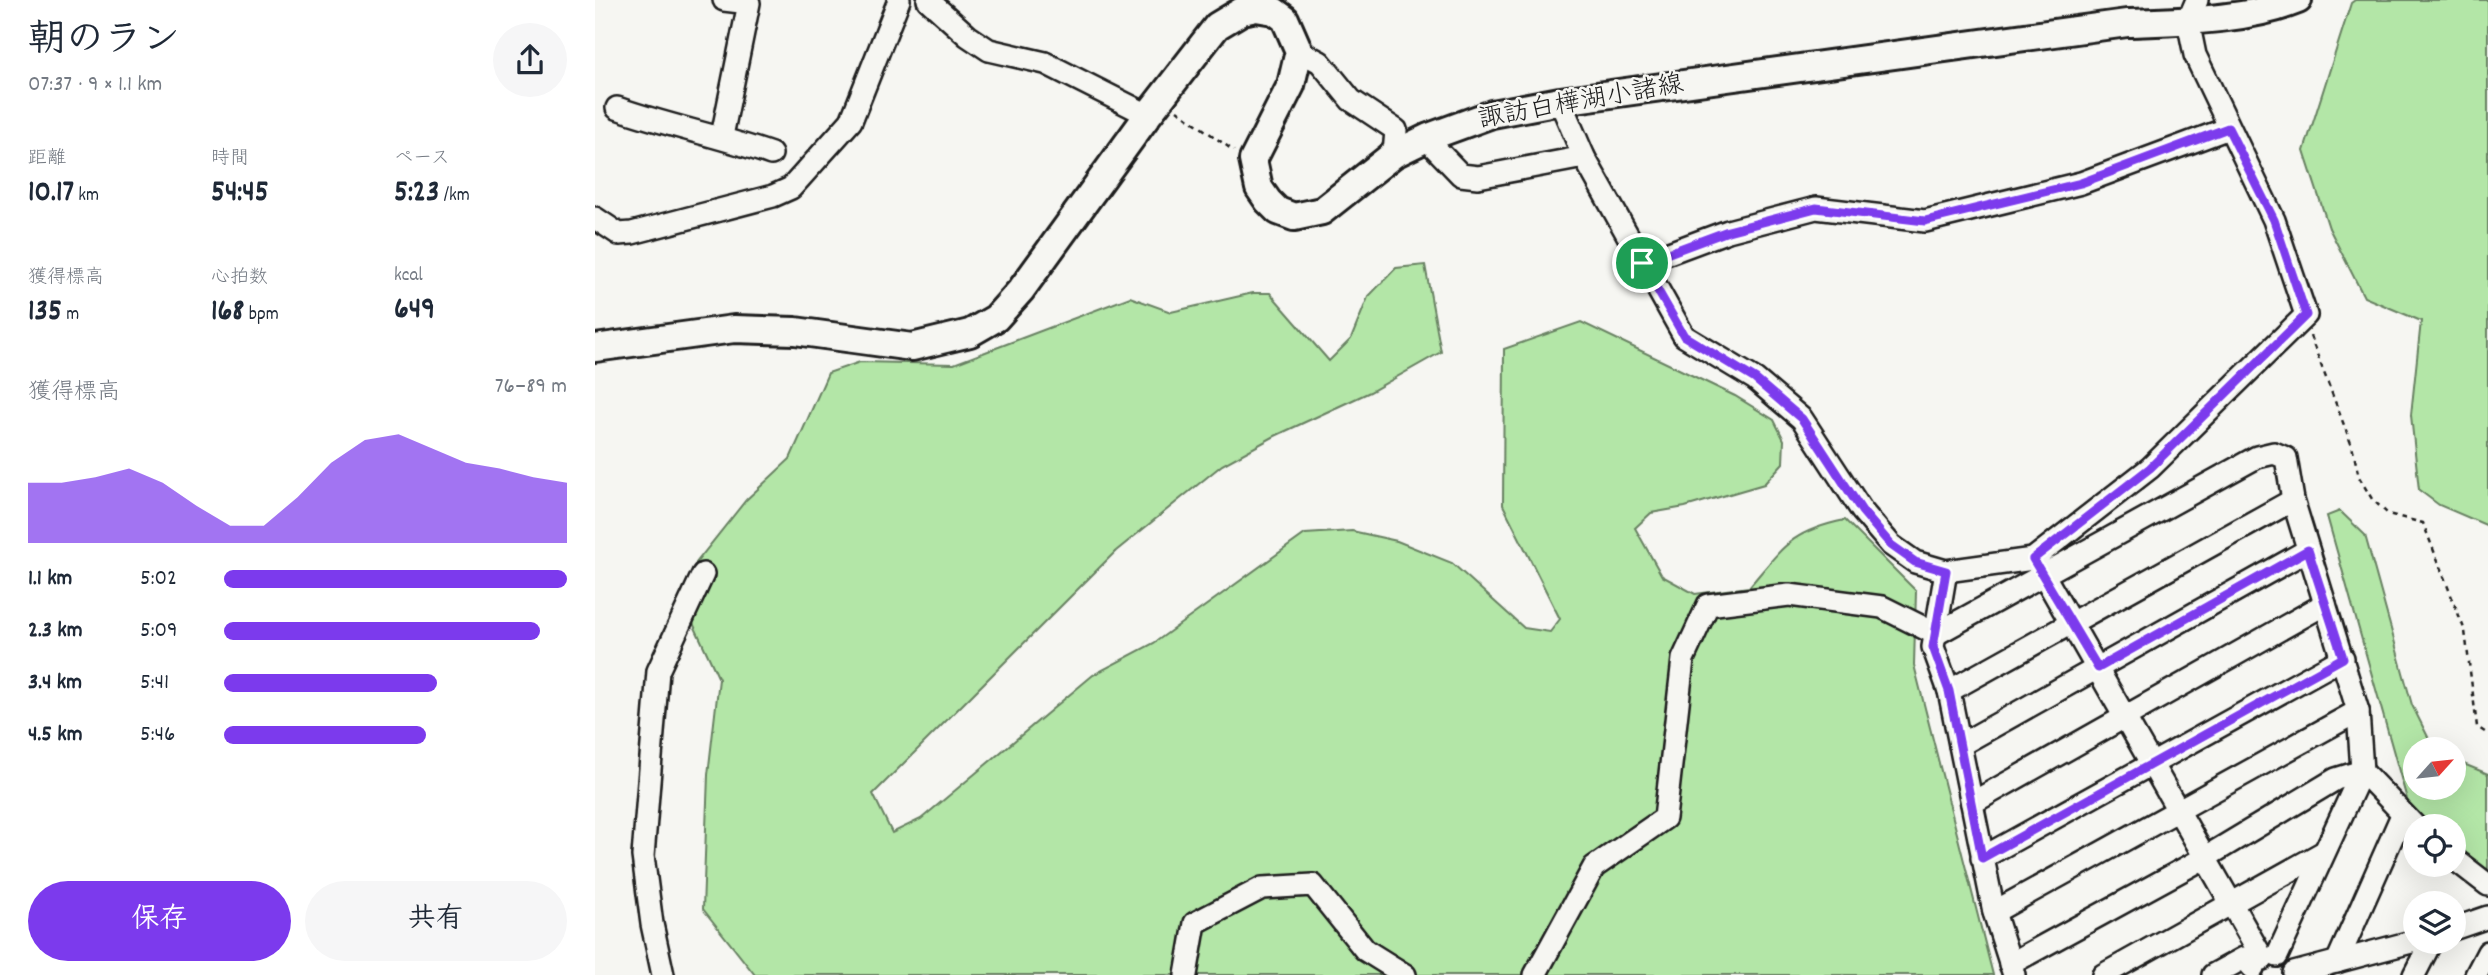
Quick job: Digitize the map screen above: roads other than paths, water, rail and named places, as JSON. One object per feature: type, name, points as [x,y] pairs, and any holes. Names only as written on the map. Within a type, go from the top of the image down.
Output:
[{"type":"main road","name":"諏訪白樺湖小諸線","points":[[1299,51],[1291,85],[1253,160],[1259,188],[1268,201],[1278,211],[1294,217],[1322,211],[1394,154],[1429,137],[1492,114],[1560,102],[2127,23],[2193,10],[2280,7],[2298,0]]},
{"type":"main road","points":[[595,348],[734,329],[795,331],[912,347],[970,333],[996,318],[1021,290],[1217,26],[1228,18],[1257,8],[1275,6],[1285,19],[1299,51]]},
{"type":"street","points":[[722,136],[749,3],[724,0]]},
{"type":"street","points":[[595,218],[619,233],[632,233],[773,196],[791,188],[852,121],[899,0]]},
{"type":"street","points":[[928,0],[968,36],[989,50],[1045,63],[1153,109]]},
{"type":"street","points":[[1560,102],[1584,157],[1684,336],[1755,379],[1802,419],[1862,511],[1891,545],[1915,562],[1946,571],[2039,567],[2150,468],[2306,315],[2274,220],[2195,55],[2193,10]]},
{"type":"street","points":[[1299,51],[1320,62],[1351,100],[1396,130],[1394,154]]},
{"type":"street","points":[[617,108],[670,126],[722,136],[771,154]]},
{"type":"street","points":[[1642,263],[1728,231],[1816,208],[1925,221],[2081,183],[2228,128]]},
{"type":"street","points":[[1435,148],[1461,175],[1478,177],[1584,157]]},
{"type":"street","points":[[1936,634],[2039,567],[2257,457],[2274,453],[2286,458],[2293,500],[2358,711],[2362,771],[2322,853],[2261,965]]},
{"type":"street","points":[[1949,691],[2293,500]]},
{"type":"street","points":[[1960,745],[2308,550]]},
{"type":"street","points":[[2039,567],[2206,857],[2261,965]]},
{"type":"street","points":[[1946,571],[1933,647],[1949,691],[1994,912],[2012,969],[2336,779],[2362,771]]},
{"type":"street","points":[[663,975],[652,924],[643,856],[658,671],[703,574]]},
{"type":"street","points":[[1535,975],[1594,867],[1665,818],[1683,659],[1708,605],[1789,596],[1882,607],[1936,634]]},
{"type":"street","points":[[1972,803],[2325,604]]},
{"type":"street","points":[[1982,858],[2343,658]]},
{"type":"street","points":[[1994,912],[2358,711]]},
{"type":"street","points":[[2362,771],[2403,814]]},
{"type":"street","points":[[2337,962],[2403,832]]},
{"type":"street","points":[[2103,975],[2322,853]]},
{"type":"street","points":[[2466,868],[2488,886]]},
{"type":"street","points":[[1186,975],[1195,923],[1262,888],[1313,885],[1365,950],[1405,975]]},
{"type":"street","points":[[2466,925],[2488,917]]},
{"type":"street","points":[[2213,975],[2244,958],[2261,965],[2289,963],[2294,974],[2403,944]]},
{"type":"street","points":[[2476,975],[2488,952]]},
{"type":"street","points":[[2414,975],[2425,954]]}]
